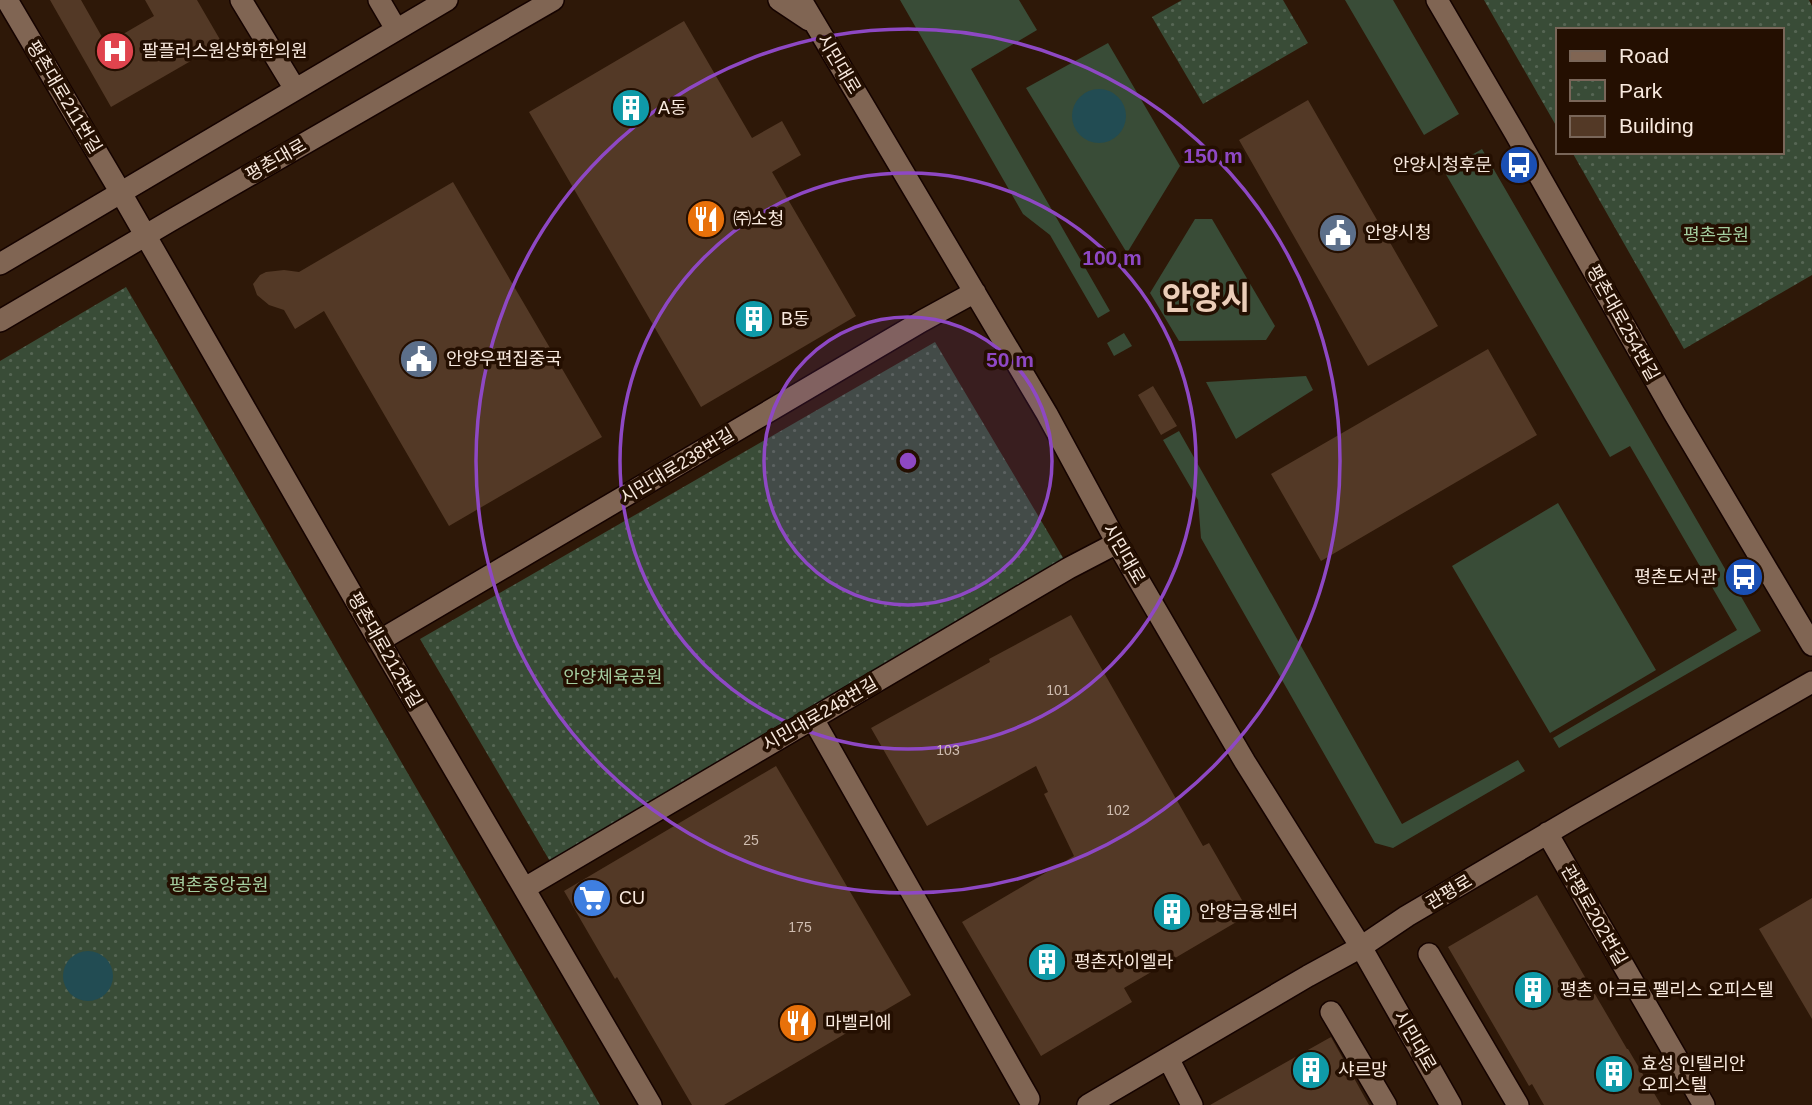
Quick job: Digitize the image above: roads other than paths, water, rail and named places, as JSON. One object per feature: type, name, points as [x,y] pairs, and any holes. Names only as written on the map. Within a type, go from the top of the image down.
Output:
[{"type":"street","name":"평촌대로211번길","points":[[7,0],[121,193]]},
{"type":"street","points":[[241,0],[295,89]]},
{"type":"street","points":[[379,0],[396,29]]},
{"type":"street","points":[[0,264],[447,0]]},
{"type":"street","name":"평촌대로","points":[[0,321],[553,0]]},
{"type":"street","points":[[779,0],[815,23]]},
{"type":"street","name":"시민대로","points":[[801,0],[1047,414],[1117,543],[1245,762],[1361,947],[1451,1105]]},
{"type":"street","points":[[812,0],[815,23]]},
{"type":"street","name":"평촌대로254번길","points":[[1437,0],[1674,413],[1812,645]]},
{"type":"street","name":"평촌대로212번길","points":[[121,193],[651,1105]]},
{"type":"street","name":"시민대로238번길","points":[[379,641],[922,320],[975,292]]},
{"type":"street","name":"시민대로248번길","points":[[524,888],[1069,568],[1117,543]]},
{"type":"street","name":"관평로","points":[[1088,1105],[1361,947],[1407,916],[1547,833],[1812,682]]},
{"type":"street","points":[[813,719],[1029,1099]]},
{"type":"street","name":"관평로202번길","points":[[1547,833],[1704,1105]]},
{"type":"street","points":[[1429,954],[1518,1105]]},
{"type":"street","points":[[1331,1012],[1386,1105]]},
{"type":"street","points":[[1168,1058],[1192,1105]]},
{"type":"water","points":[[1099,89],[1118,97],[1126,116],[1118,135],[1099,143],[1080,135],[1072,116],[1080,97]]},
{"type":"water","points":[[88,951],[106,958],[113,976],[106,994],[88,1001],[70,994],[63,976],[70,958]]},
{"type":"place","name":"팔플러스원상화한의원","points":[[115,51]]},
{"type":"place","name":"A동","points":[[631,108]]},
{"type":"place","name":"안양시청후문","points":[[1519,165]]},
{"type":"place","name":"㈜소청","points":[[706,219]]},
{"type":"place","name":"안양시청","points":[[1338,233]]},
{"type":"place","name":"B동","points":[[754,319]]},
{"type":"place","name":"안양우편집중국","points":[[419,359]]},
{"type":"place","name":"평촌도서관","points":[[1744,577]]},
{"type":"place","name":"CU","points":[[592,898]]},
{"type":"place","name":"안양금융센터","points":[[1172,912]]},
{"type":"place","name":"평촌자이엘라","points":[[1047,962]]},
{"type":"place","name":"평촌 아크로 펠리스 오피스텔","points":[[1533,990]]},
{"type":"place","name":"마벨리에","points":[[798,1023]]},
{"type":"place","name":"샤르망","points":[[1311,1070]]},
{"type":"place","name":"효성 인텔리안 오피스텔","points":[[1614,1074]]},
{"type":"district","name":"안양시","points":[[1206,298]]},
{"type":"park label","name":"평촌공원","points":[[1716,235]]},
{"type":"park label","name":"안양체육공원","points":[[613,677]]},
{"type":"park label","name":"평촌중앙공원","points":[[219,885]]}]
